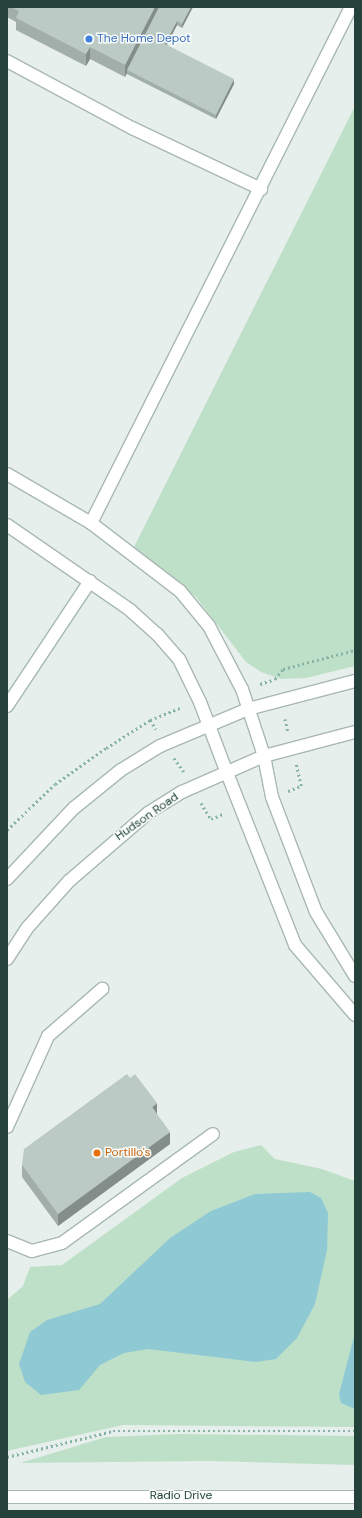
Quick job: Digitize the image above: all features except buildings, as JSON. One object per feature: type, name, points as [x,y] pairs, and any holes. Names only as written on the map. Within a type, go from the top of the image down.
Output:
[{"type":"street","points":[[91,523],[261,189],[351,7]]},
{"type":"street","points":[[7,61],[132,128],[261,189]]},
{"type":"street","points":[[7,474],[91,523],[180,591],[209,626],[242,689],[264,756],[272,797],[316,912],[355,976]]},
{"type":"street","points":[[7,525],[90,581],[157,634],[178,659],[200,702],[226,772],[295,945],[355,1015]]},
{"type":"street","points":[[7,706],[90,581]]},
{"type":"street","points":[[7,879],[74,808],[121,770],[208,723],[248,709],[355,681]]},
{"type":"street","name":"Hudson Road","points":[[7,959],[28,927],[103,849],[162,805],[226,772],[264,756],[355,732]]},
{"type":"street","points":[[7,1128],[48,1036],[102,989]]},
{"type":"street","points":[[7,1241],[32,1251],[62,1243],[213,1134]]},
{"type":"street","name":"Radio Drive","points":[[7,1497],[355,1497]]},
{"type":"path","points":[[242,689],[275,679],[283,669],[355,650]]},
{"type":"path","points":[[7,830],[55,784],[134,729],[167,712],[200,702]]},
{"type":"path","points":[[7,1457],[113,1431],[355,1431]]},
{"type":"green space","points":[[355,106],[355,666],[306,678],[281,679],[261,672],[246,662],[196,597],[133,549]]},
{"type":"green space","points":[[261,1145],[275,1159],[322,1169],[355,1181],[355,1427],[123,1425],[7,1451],[7,1300],[23,1286],[30,1267],[62,1265],[182,1178],[234,1152]]},
{"type":"green space","points":[[178,1434],[355,1436],[355,1465],[210,1461],[20,1463],[106,1437]]},
{"type":"water","points":[[310,1192],[321,1198],[328,1213],[327,1250],[315,1304],[297,1338],[276,1359],[256,1362],[148,1349],[124,1353],[100,1365],[79,1390],[41,1395],[25,1382],[19,1364],[30,1332],[47,1320],[100,1304],[170,1238],[211,1211],[255,1194]]},
{"type":"water","points":[[355,1333],[355,1409],[341,1403],[339,1394]]},
{"type":"place","name":"The Home Depot","points":[[89,39]]},
{"type":"place","name":"Portillo's","points":[[97,1153]]}]
